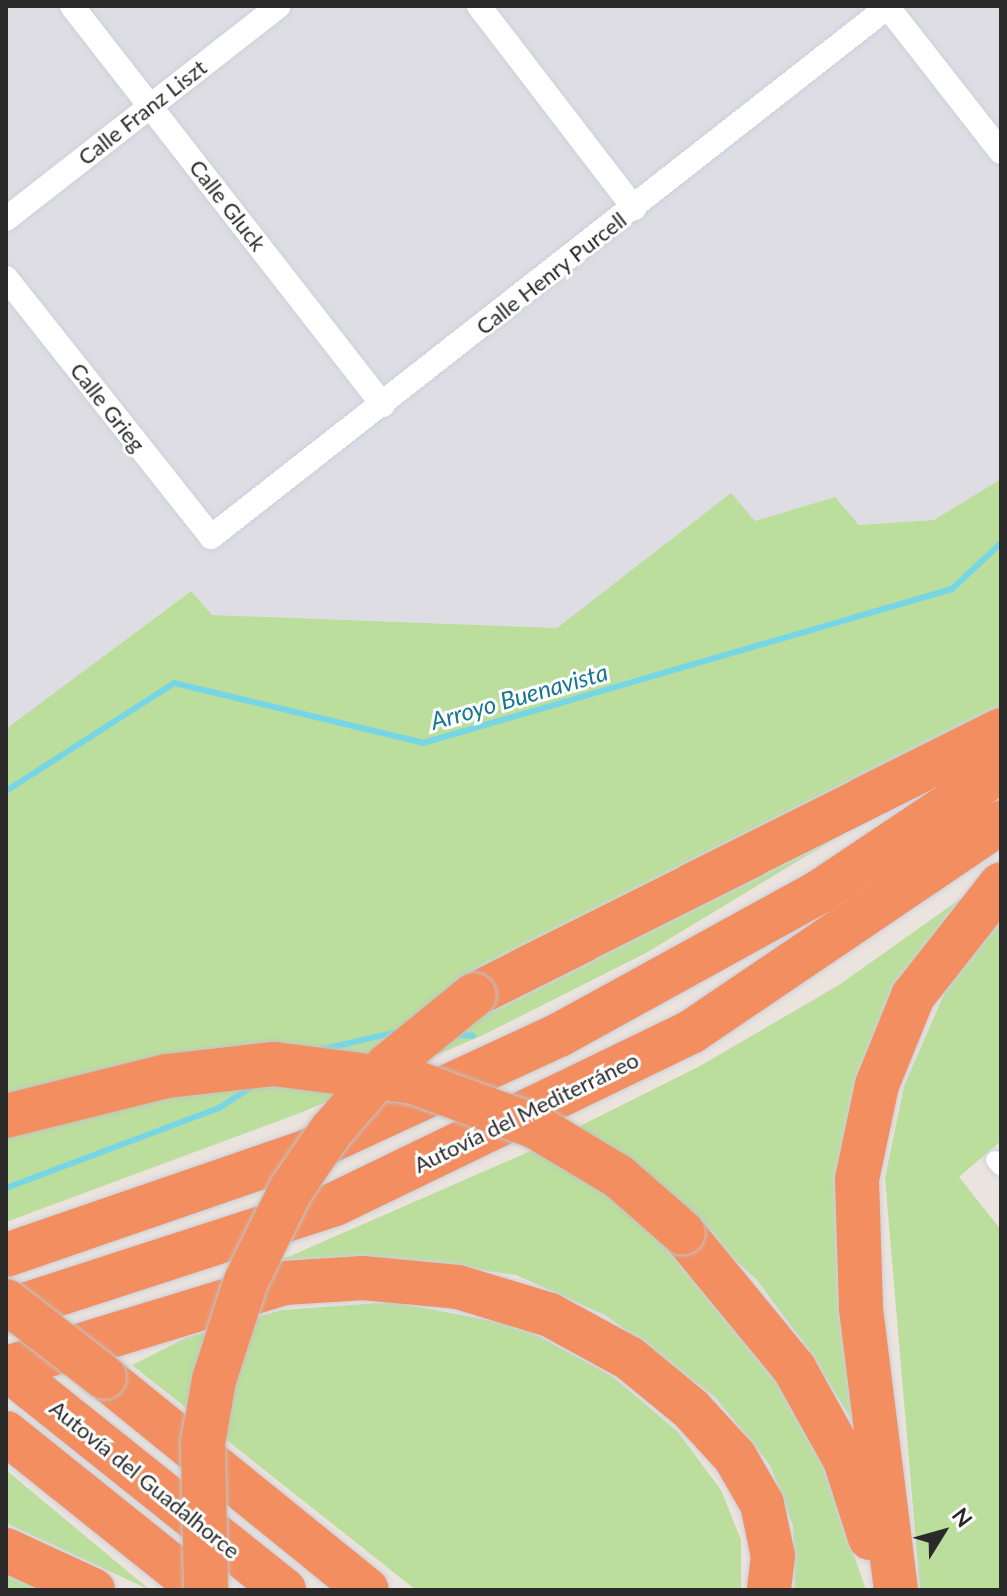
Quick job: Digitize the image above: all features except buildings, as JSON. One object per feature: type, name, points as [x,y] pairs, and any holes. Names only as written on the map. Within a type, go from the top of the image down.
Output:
[{"type":"highway","points":[[204,1590],[203,1443],[214,1380],[246,1281],[290,1191],[331,1131],[387,1066],[474,995],[1001,730]]},
{"type":"highway","points":[[6,1255],[308,1151],[559,1035],[819,892],[1001,770]]},
{"type":"highway","name":"Autovía del Mediterráneo","points":[[6,1311],[335,1204],[691,1032],[1001,822]]},
{"type":"highway","points":[[896,1590],[861,1307],[857,1179],[877,1085],[913,996],[1001,884]]},
{"type":"highway","points":[[6,1116],[167,1076],[274,1064],[414,1082],[536,1127],[618,1176],[683,1233],[794,1368],[845,1460],[885,1590]]},
{"type":"highway","points":[[6,1368],[284,1283],[363,1278],[458,1287],[550,1315],[629,1358],[691,1409],[735,1457],[762,1504],[773,1556],[769,1590]]},
{"type":"highway","points":[[6,1301],[367,1590]]},
{"type":"highway","name":"Autovía del Guadalhorce","points":[[6,1368],[284,1590]]},
{"type":"highway","points":[[6,1433],[204,1590]]},
{"type":"highway","points":[[6,1550],[93,1590]]},
{"type":"street","name":"Calle Gluck","points":[[72,6],[383,405]]},
{"type":"street","name":"Calle Franz Liszt","points":[[6,219],[279,6]]},
{"type":"street","points":[[479,6],[634,208]]},
{"type":"street","points":[[888,6],[1001,152]]},
{"type":"street","name":"Calle Henry Purcell","points":[[211,537],[888,6]]},
{"type":"street","name":"Calle Grieg","points":[[6,278],[211,537]]},
{"type":"shaded area","points":[[6,6],[1001,6],[1001,479],[934,520],[859,525],[834,497],[755,521],[637,570],[557,628],[212,615],[190,591],[6,729]]},
{"type":"green space","points":[[1001,479],[1001,709],[943,773],[646,953],[481,1036],[300,1113],[6,1222],[6,729],[191,591],[212,615],[557,628],[731,493],[755,521],[835,497],[859,525],[934,520]]},
{"type":"green space","points":[[963,897],[859,1097],[866,1465],[850,1417],[806,1346],[756,1279],[693,1222],[730,1310],[812,1433],[866,1590],[795,1590],[793,1526],[770,1465],[715,1397],[605,1315],[516,1275],[401,1259],[281,1260],[524,1154],[700,1066],[839,985]]},
{"type":"green space","points":[[1001,913],[1001,1141],[959,1177],[1001,1230],[1001,1590],[920,1590],[885,1178],[904,1086],[954,971]]},
{"type":"green space","points":[[392,1302],[520,1326],[612,1376],[678,1432],[721,1490],[741,1540],[741,1590],[416,1590],[132,1365],[188,1337],[282,1310]]},
{"type":"green space","points":[[6,1470],[150,1590],[6,1523]]},
{"type":"green space","points":[[6,1574],[42,1590],[6,1590]]},
{"type":"waterway","name":"Arroyo Buenavista","points":[[6,791],[174,683],[423,743],[952,589],[1001,543]]},
{"type":"waterway","points":[[319,1050],[401,1031]]},
{"type":"waterway","points":[[452,1034],[473,1036]]},
{"type":"waterway","points":[[6,1188],[219,1108],[253,1086]]}]
